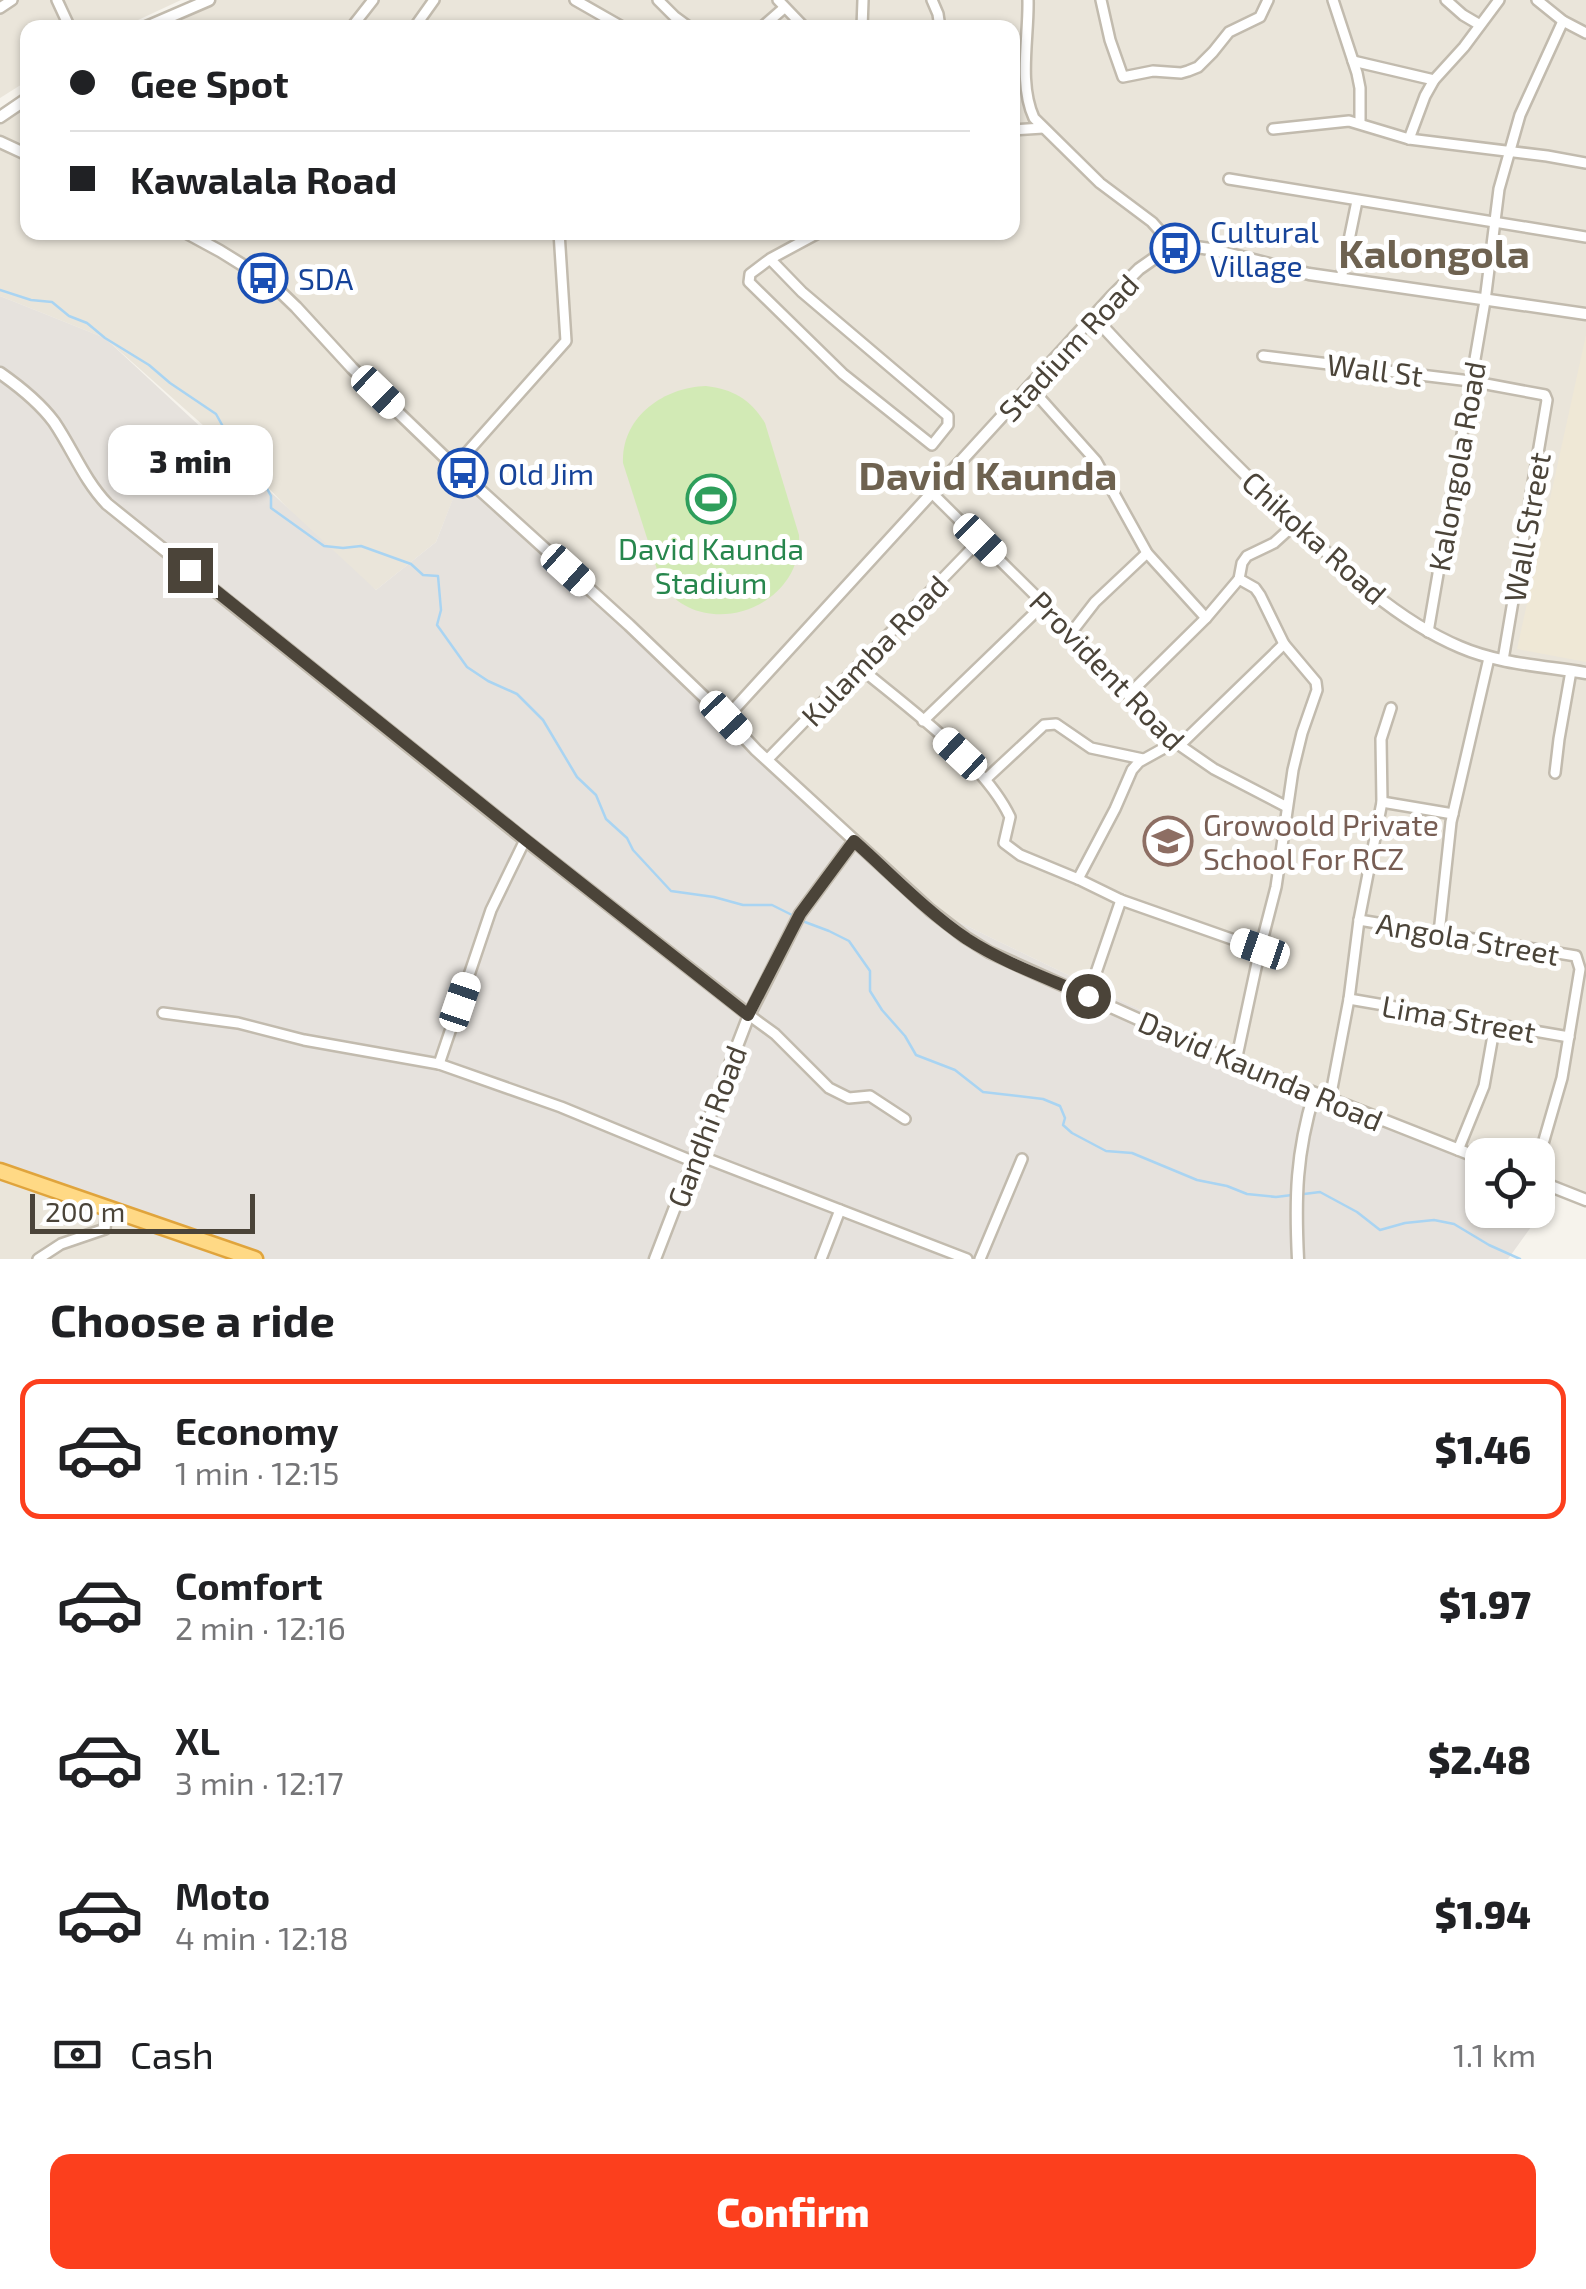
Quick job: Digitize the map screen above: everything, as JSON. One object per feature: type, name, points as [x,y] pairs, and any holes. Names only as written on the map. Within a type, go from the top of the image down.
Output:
[{"type":"highway","points":[[0,1172],[255,1259]]},
{"type":"street","points":[[0,8],[12,0]]},
{"type":"street","points":[[163,20],[209,0]]},
{"type":"street","points":[[357,20],[373,0]]},
{"type":"street","points":[[574,0],[610,20]]},
{"type":"street","points":[[1028,0],[1026,68],[1034,118],[1100,184],[1152,222],[1176,248],[1210,249],[1341,279],[1586,314]]},
{"type":"street","points":[[1101,0],[1123,78],[1152,71],[1181,73],[1198,67],[1229,32],[1260,17],[1268,0]]},
{"type":"street","points":[[1332,0],[1354,61],[1360,88],[1360,122]]},
{"type":"street","points":[[1446,0],[1480,25]]},
{"type":"street","points":[[1409,139],[1434,80],[1499,0]]},
{"type":"street","points":[[1538,0],[1563,21],[1586,33]]},
{"type":"street","name":"Kalongola Road","points":[[1428,632],[1485,301],[1499,189],[1520,115],[1563,21]]},
{"type":"street","points":[[1354,61],[1434,80]]},
{"type":"street","points":[[1273,128],[1337,120],[1360,122],[1409,139],[1586,163]]},
{"type":"street","points":[[1020,129],[1042,128]]},
{"type":"street","points":[[1229,180],[1586,238]]},
{"type":"street","points":[[1341,279],[1358,201]]},
{"type":"street","name":"David Kaunda Road","points":[[199,240],[270,282],[352,368],[455,466],[622,618],[854,841],[965,937],[989,952],[1236,1062],[1465,1153]]},
{"type":"street","points":[[455,466],[566,341],[560,240]]},
{"type":"street","points":[[770,259],[802,292],[948,416],[948,425],[932,445],[843,374],[749,282],[750,274],[770,259],[805,240]]},
{"type":"street","name":"Stadium Road","points":[[726,718],[1139,269],[1176,248]]},
{"type":"street","name":"Chikoka Road","points":[[1094,317],[1184,414],[1382,600],[1428,632],[1489,658],[1586,673]]},
{"type":"street","name":"Wall St","points":[[1263,356],[1470,381],[1545,395]]},
{"type":"street","points":[[0,373],[30,395],[53,421],[92,488],[107,504],[775,1034],[829,1088],[850,1098],[870,1096],[905,1119]]},
{"type":"street","points":[[1030,386],[1096,461],[1147,553],[1206,618]]},
{"type":"street","name":"Wall Street","points":[[1503,660],[1545,395]]},
{"type":"street","name":"Provident Road","points":[[933,494],[1177,744],[1214,769],[1287,806]]},
{"type":"street","points":[[1128,694],[1206,618],[1239,579],[1247,556],[1274,543],[1296,523]]},
{"type":"street","name":"Kulamba Road","points":[[767,760],[980,540]]},
{"type":"street","points":[[1071,633],[1095,602],[1147,553]]},
{"type":"street","points":[[1236,1062],[1276,887],[1302,733],[1317,686],[1284,644],[1255,588],[1239,579]]},
{"type":"street","points":[[923,721],[1044,604]]},
{"type":"street","points":[[1078,880],[1132,770],[1143,760],[1177,744],[1284,644]]},
{"type":"street","points":[[1440,933],[1453,814],[1489,658]]},
{"type":"street","points":[[859,667],[986,780],[1010,817],[1003,838],[1006,847],[1121,900],[1260,949]]},
{"type":"street","points":[[1555,773],[1571,671]]},
{"type":"street","points":[[1330,1100],[1382,802],[1381,739],[1391,708]]},
{"type":"street","points":[[986,780],[1044,725],[1050,724],[1092,748],[1143,760]]},
{"type":"street","points":[[1382,802],[1453,814]]},
{"type":"street","points":[[439,1064],[491,910],[526,840]]},
{"type":"street","name":"Gandhi Road","points":[[655,1259],[748,1015],[800,914],[854,841]]},
{"type":"street","points":[[1088,996],[1121,900]]},
{"type":"street","name":"Angola Street","points":[[1359,920],[1576,956],[1580,969],[1569,1037]]},
{"type":"street","name":"Lima Street","points":[[1349,999],[1569,1037]]},
{"type":"street","points":[[163,1012],[238,1022],[304,1040],[439,1064],[967,1259]]},
{"type":"street","points":[[1458,1150],[1484,1086],[1494,1024]]},
{"type":"street","points":[[1545,1138],[1569,1037]]},
{"type":"street","points":[[1298,1259],[1296,1185],[1300,1146],[1314,1094]]},
{"type":"street","points":[[980,1259],[1022,1159]]},
{"type":"street","points":[[1555,1187],[1586,1200]]},
{"type":"street","points":[[38,1259],[60,1244],[105,1229],[107,1208]]},
{"type":"street","points":[[822,1259],[840,1210]]},
{"type":"shaded area","points":[[0,0],[181,0],[138,20],[20,20],[20,85],[0,98]]},
{"type":"shaded area","points":[[192,0],[1586,0],[1586,1201],[1555,1189],[1555,1138],[1465,1138],[1465,1149],[1314,1094],[932,909],[461,479],[436,542],[376,590],[338,561],[240,458],[105,338],[0,296],[0,120],[20,105],[20,240],[1020,240],[1020,20],[154,20]]},
{"type":"shaded area","points":[[0,296],[105,338],[376,590],[436,542],[461,478],[932,909],[1314,1094],[1465,1154],[1465,1228],[1530,1228],[1508,1259],[251,1259],[0,1172]]},
{"type":"shaded area","points":[[1586,335],[1586,662],[1517,649]]},
{"type":"shaded area","points":[[0,1171],[254,1259],[0,1259]]},
{"type":"green space","name":"David Kaunda Stadium","points":[[706,386],[740,397],[765,423],[799,535],[796,560],[786,581],[769,598],[749,609],[726,614],[702,612],[680,603],[662,585],[623,463],[629,432],[648,408],[675,392]]},
{"type":"waterway","points":[[0,290],[52,302],[216,414],[231,441],[255,466],[271,496],[271,508],[324,546],[361,546],[411,564],[423,575],[438,576],[441,610],[437,625],[467,667],[517,694],[543,720],[577,777],[596,795],[606,819],[671,891],[743,905],[772,905],[792,915]]},
{"type":"waterway","points":[[805,922],[849,941],[870,971],[870,991],[916,1055],[955,1070],[983,1092],[1043,1099],[1060,1106],[1065,1118],[1063,1125],[1106,1151],[1132,1153],[1197,1180],[1247,1194],[1292,1195]]},
{"type":"waterway","points":[[1304,1194],[1320,1192],[1380,1230],[1434,1220],[1454,1224],[1520,1259]]},
{"type":"place","name":"Cultural Village","points":[[1175,248]]},
{"type":"place","name":"SDA","points":[[263,278]]},
{"type":"place","name":"Old Jim","points":[[463,473]]},
{"type":"place","name":"David Kaunda Stadium","points":[[711,499]]},
{"type":"place","name":"Growoold Private School For RCZ","points":[[1168,841]]},
{"type":"district","name":"Kalongola","points":[[1434,252]]},
{"type":"district","name":"David Kaunda","points":[[988,474]]},
{"type":"route","points":[[190,570],[748,1015],[800,914],[854,841],[965,937],[989,952],[1088,996]]}]
